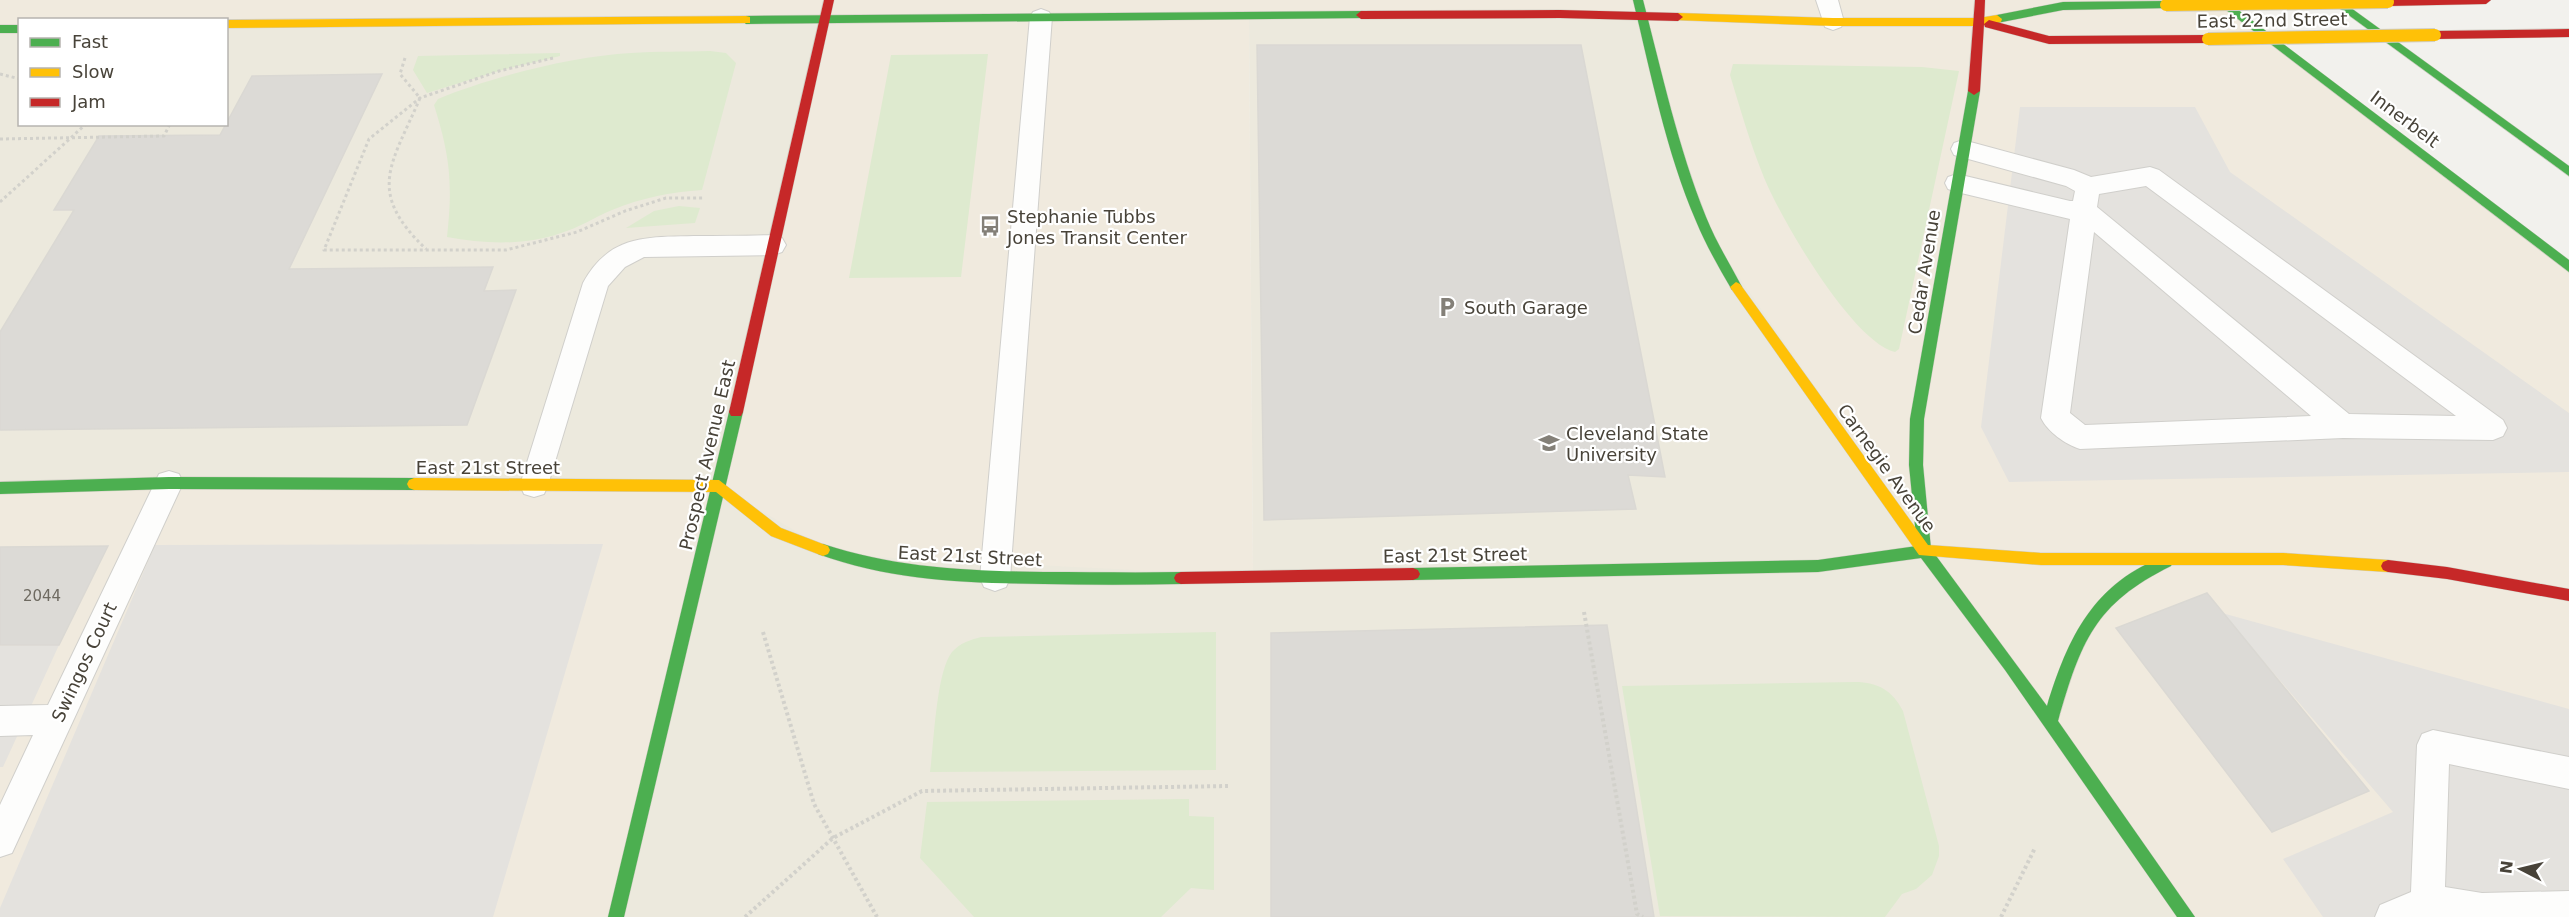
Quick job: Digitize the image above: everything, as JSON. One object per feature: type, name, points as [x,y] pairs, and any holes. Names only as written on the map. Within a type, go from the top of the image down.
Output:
[{"type":"main road","name":"Prospect Avenue East","points":[[616,917],[719,486],[829,0]]},
{"type":"main road","name":"Carnegie Avenue","points":[[1638,0],[1686,182],[1701,222],[1724,268],[1764,328],[2050,722],[2187,917]]},
{"type":"main road","name":"Cedar Avenue","points":[[1924,551],[1916,465],[1917,420],[1977,74],[1980,0]]},
{"type":"main road","name":"Innerbelt","points":[[2218,0],[2569,267]]},
{"type":"main road","points":[[2334,0],[2569,172]]},
{"type":"main road","name":"East 22nd Street","points":[[1979,22],[2063,6],[2486,0]]},
{"type":"main road","name":"East 22nd Street","points":[[228,24],[1041,17],[1642,16],[1830,11],[1979,22],[2049,40],[2569,33]]},
{"type":"main road","points":[[0,29],[18,29]]},
{"type":"main road","name":"East 21st Street","points":[[0,489],[169,483],[719,486],[776,532],[836,555],[888,569],[995,578],[1158,578],[1818,566],[1924,551],[2041,559],[2283,559],[2361,563],[2447,573],[2569,595]]},
{"type":"main road","points":[[2050,722],[2068,663],[2088,620],[2123,584],[2148,568],[2178,559]]},
{"type":"lane","points":[[995,578],[1041,17]]},
{"type":"lane","points":[[1963,149],[2074,179],[2086,198],[2343,426]]},
{"type":"lane","points":[[1957,183],[2070,210],[2086,198],[2150,176],[2493,428],[2343,426],[2080,436],[2055,418],[2086,198]]},
{"type":"lane","points":[[534,485],[596,283],[607,265],[624,253],[643,247],[773,245]]},
{"type":"lane","name":"Swingos Court","points":[[0,841],[169,483]]},
{"type":"lane","points":[[0,721],[57,720]]},
{"type":"lane","points":[[2428,902],[2433,745],[2569,773]]},
{"type":"lane","points":[[2392,917],[2428,902],[2482,910],[2569,908]]},
{"type":"path","points":[[407,50],[400,74],[420,98]]},
{"type":"path","points":[[564,56],[499,71],[420,98],[369,140],[324,250],[506,250],[576,232],[625,211],[666,198],[704,198]]},
{"type":"path","points":[[0,74],[18,78]]},
{"type":"path","points":[[420,98],[396,156],[388,192],[402,227],[426,250]]},
{"type":"path","points":[[0,202],[84,126]]},
{"type":"path","points":[[0,139],[164,136],[169,126]]},
{"type":"path","points":[[1584,612],[1637,914],[1643,917]]},
{"type":"path","points":[[763,632],[814,804],[877,917]]},
{"type":"path","points":[[745,917],[833,838],[922,791],[1228,786]]},
{"type":"path","points":[[2001,917],[2035,849]]},
{"type":"shaded area","points":[[0,0],[2218,0],[2569,267],[2569,917],[2187,917],[1249,16],[1253,576],[616,917],[0,917],[0,488],[719,486],[228,22],[228,18],[18,18],[18,29],[0,29]]},
{"type":"shaded area","name":"Cleveland State University","points":[[1249,16],[1643,16],[1701,222],[2182,917],[616,917],[719,486],[836,555],[1253,576]]},
{"type":"shaded area","points":[[824,20],[719,486],[0,488],[0,29],[18,29],[18,126],[228,126],[228,24]]},
{"type":"shaded area","points":[[2020,107],[2195,107],[2230,172],[2569,413],[2569,472],[2009,482],[1981,427]]},
{"type":"shaded area","points":[[603,544],[493,917],[0,917],[0,908],[155,545]]},
{"type":"shaded area","points":[[2222,613],[2569,709],[2569,917],[2323,917],[2283,859],[2393,812]]},
{"type":"shaded area","points":[[59,645],[3,767],[0,767],[0,646]]},
{"type":"green space","points":[[710,51],[726,53],[736,63],[702,190],[668,194],[634,202],[568,231],[533,240],[504,243],[447,237],[450,185],[444,140],[434,105],[438,99],[482,83],[584,58],[641,52]]},
{"type":"green space","points":[[560,53],[560,56],[502,70],[427,93],[413,70],[418,56]]},
{"type":"green space","points":[[988,54],[961,277],[849,278],[891,55]]},
{"type":"green space","points":[[1733,64],[1922,67],[1959,71],[1899,349],[1895,352],[1878,343],[1858,326],[1819,275],[1784,219],[1763,175],[1749,138],[1730,75]]},
{"type":"green space","points":[[679,206],[700,208],[695,223],[626,228],[654,211]]},
{"type":"green space","points":[[1216,632],[1216,770],[930,772],[942,675],[952,652],[965,642],[981,637]]},
{"type":"green space","points":[[1863,682],[1884,689],[1895,698],[1903,711],[1939,846],[1939,856],[1932,875],[1916,889],[1902,894],[1885,917],[1660,916],[1622,686]]},
{"type":"green space","points":[[1189,799],[1189,816],[1214,817],[1214,890],[1191,888],[1161,917],[974,917],[920,858],[927,802]]},
{"type":"building","name":"South Garage","points":[[1257,45],[1581,45],[1665,477],[1628,475],[1636,509],[1264,520]]},
{"type":"building","points":[[382,74],[289,269],[493,267],[484,291],[516,290],[467,425],[0,430],[0,332],[74,210],[54,210],[99,136],[220,135],[225,126],[228,126],[228,120],[252,76]]},
{"type":"building","points":[[108,546],[59,645],[0,645],[0,547]]},
{"type":"building","points":[[2207,593],[2369,791],[2272,832],[2116,628]]},
{"type":"building","points":[[1607,625],[1654,917],[1271,917],[1271,633]]},
{"type":"traffic: fast","points":[[1638,0],[1676,148],[1688,184],[1701,220],[1736,287]]},
{"type":"traffic: fast","points":[[2218,0],[2569,267]]},
{"type":"traffic: fast","points":[[2333,0],[2569,172]]},
{"type":"traffic: fast","points":[[1997,19],[2063,6],[2166,5]]},
{"type":"traffic: fast","points":[[746,20],[1361,15]]},
{"type":"traffic: fast","points":[[0,29],[18,29]]},
{"type":"traffic: fast","points":[[1924,549],[1916,465],[1917,419],[1974,91]]},
{"type":"traffic: fast","points":[[616,917],[736,412]]},
{"type":"traffic: fast","points":[[0,488],[169,483],[414,484]]},
{"type":"traffic: fast","points":[[823,550],[877,566],[932,574],[1016,578],[1181,578]]},
{"type":"traffic: fast","points":[[1413,574],[1818,566],[1924,551]]},
{"type":"traffic: fast","points":[[1924,551],[2010,665],[2187,917]]},
{"type":"traffic: fast","points":[[2050,722],[2066,670],[2087,625],[2101,606],[2118,590],[2140,575],[2166,562]]},
{"type":"traffic: slow","points":[[2166,5],[2388,2]]},
{"type":"traffic: slow","points":[[1678,17],[1833,22],[1979,22],[1997,19]]},
{"type":"traffic: slow","points":[[228,24],[746,20]]},
{"type":"traffic: slow","points":[[2208,39],[2435,35]]},
{"type":"traffic: slow","points":[[1736,287],[1924,551]]},
{"type":"traffic: slow","points":[[414,484],[719,486],[776,532],[823,550]]},
{"type":"traffic: slow","points":[[1924,551],[2041,559],[2283,559],[2388,566]]},
{"type":"traffic: jam","points":[[736,412],[829,0]]},
{"type":"traffic: jam","points":[[1974,91],[1980,0]]},
{"type":"traffic: jam","points":[[2388,2],[2486,0]]},
{"type":"traffic: jam","points":[[1361,15],[1560,14],[1678,17]]},
{"type":"traffic: jam","points":[[1989,24],[2049,40],[2208,39]]},
{"type":"traffic: jam","points":[[2435,35],[2569,33]]},
{"type":"traffic: jam","points":[[2388,566],[2447,573],[2569,595]]},
{"type":"traffic: jam","points":[[1181,578],[1413,574]]},
{"type":"place","name":"Stephanie Tubbs Jones Transit Center","points":[[990,226]]},
{"type":"place","name":"South Garage","points":[[1447,307]]},
{"type":"place","name":"Cleveland State University","points":[[1549,443]]}]
